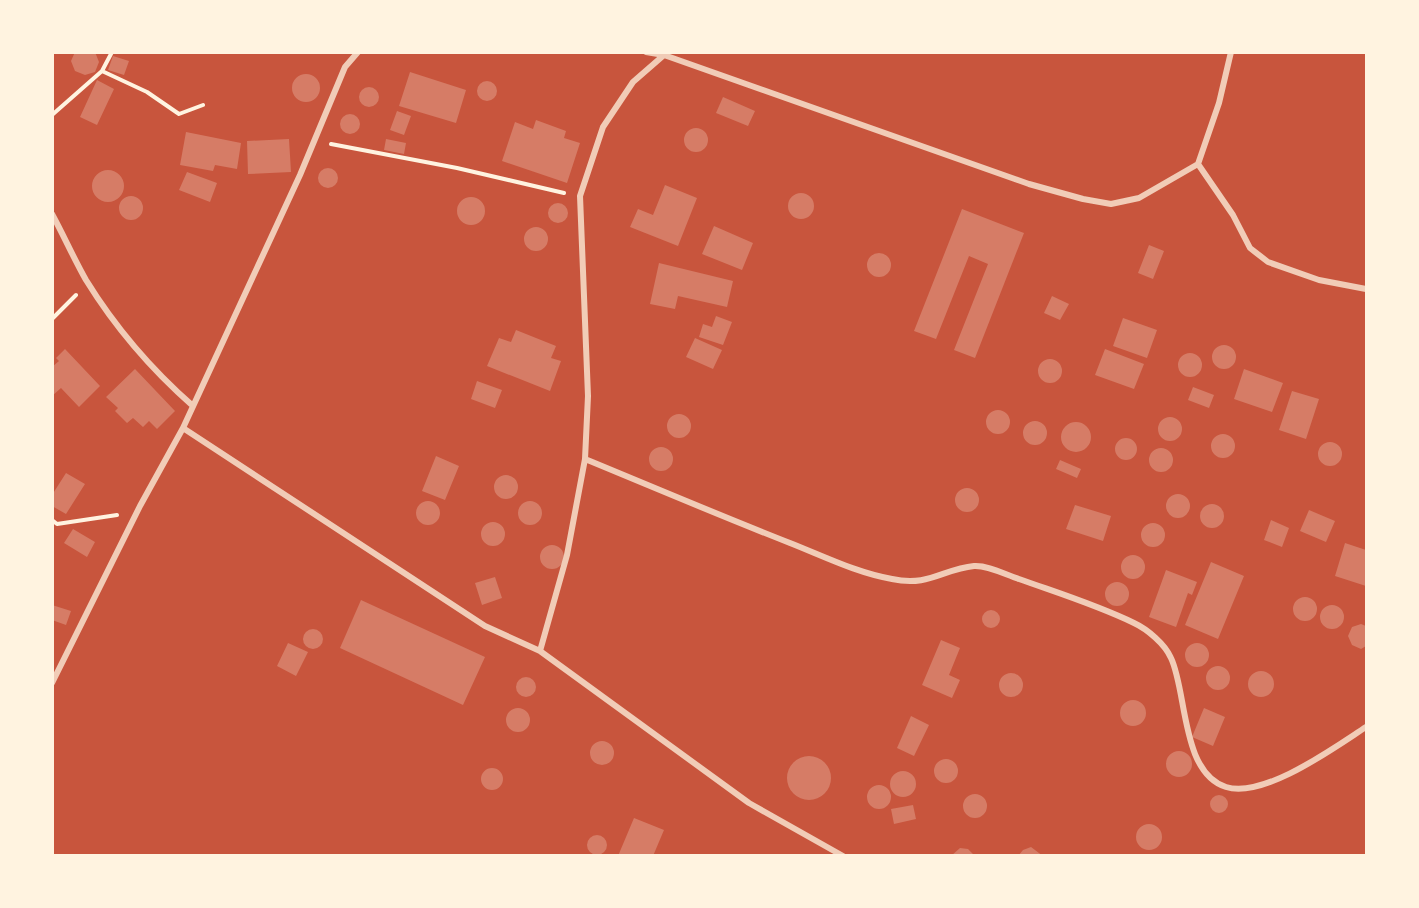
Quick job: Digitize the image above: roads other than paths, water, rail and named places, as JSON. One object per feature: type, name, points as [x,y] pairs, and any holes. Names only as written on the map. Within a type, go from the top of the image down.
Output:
[{"type":"street","points":[[52,683],[140,506],[183,428],[315,141],[345,67],[357,52]]},
{"type":"street","points":[[646,52],[664,55],[1017,180],[1083,199],[1111,204],[1139,198],[1198,165],[1219,103],[1231,52]]},
{"type":"street","points":[[540,651],[567,555],[585,459],[588,396],[580,196],[603,127],[633,82],[664,55]]},
{"type":"street","points":[[1198,165],[1233,215],[1250,248],[1268,262],[1319,280],[1366,289]]},
{"type":"street","points":[[52,214],[86,280],[130,341],[172,387],[193,406]]},
{"type":"street","points":[[183,428],[485,626],[540,651],[749,802],[843,855]]},
{"type":"street","points":[[585,459],[825,557],[892,580],[931,580],[976,566],[1088,603],[1136,624],[1155,638],[1171,657],[1185,722],[1195,755],[1215,782],[1227,787],[1239,789],[1259,785],[1308,763],[1366,727]]}]
